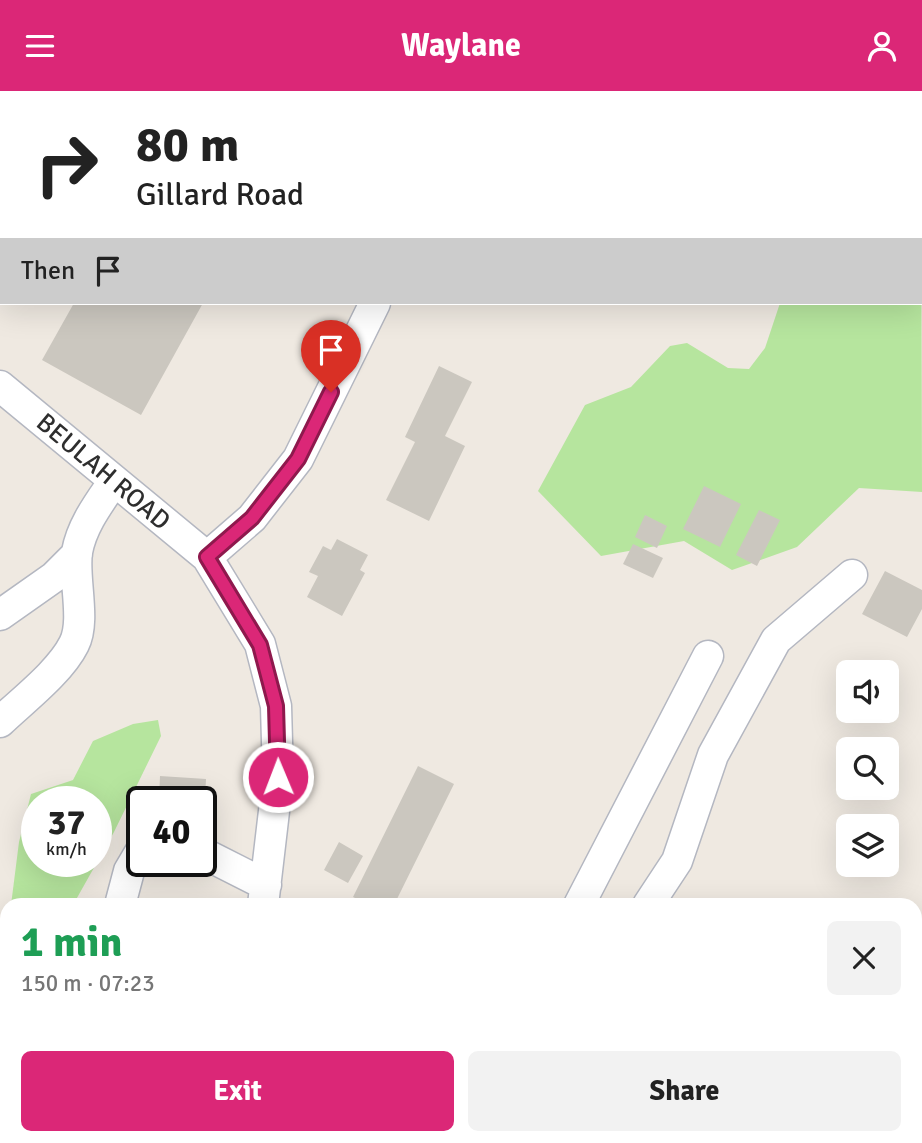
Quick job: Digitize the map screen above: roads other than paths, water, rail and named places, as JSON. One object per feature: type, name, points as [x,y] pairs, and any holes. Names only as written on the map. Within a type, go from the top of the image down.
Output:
[{"type":"street","points":[[207,557],[252,518],[298,459],[373,305]]},
{"type":"street","name":"BEULAH ROAD","points":[[0,386],[207,557],[260,645],[276,706],[278,777],[265,895]]},
{"type":"street","points":[[0,722],[58,666],[76,642],[79,612],[77,554],[94,509],[114,481]]},
{"type":"street","points":[[0,615],[54,577],[77,554]]},
{"type":"street","points":[[653,898],[677,861],[713,755],[776,640],[852,575]]},
{"type":"street","points":[[583,898],[708,656]]},
{"type":"street","points":[[217,863],[265,895]]},
{"type":"street","points":[[122,898],[127,877]]}]
